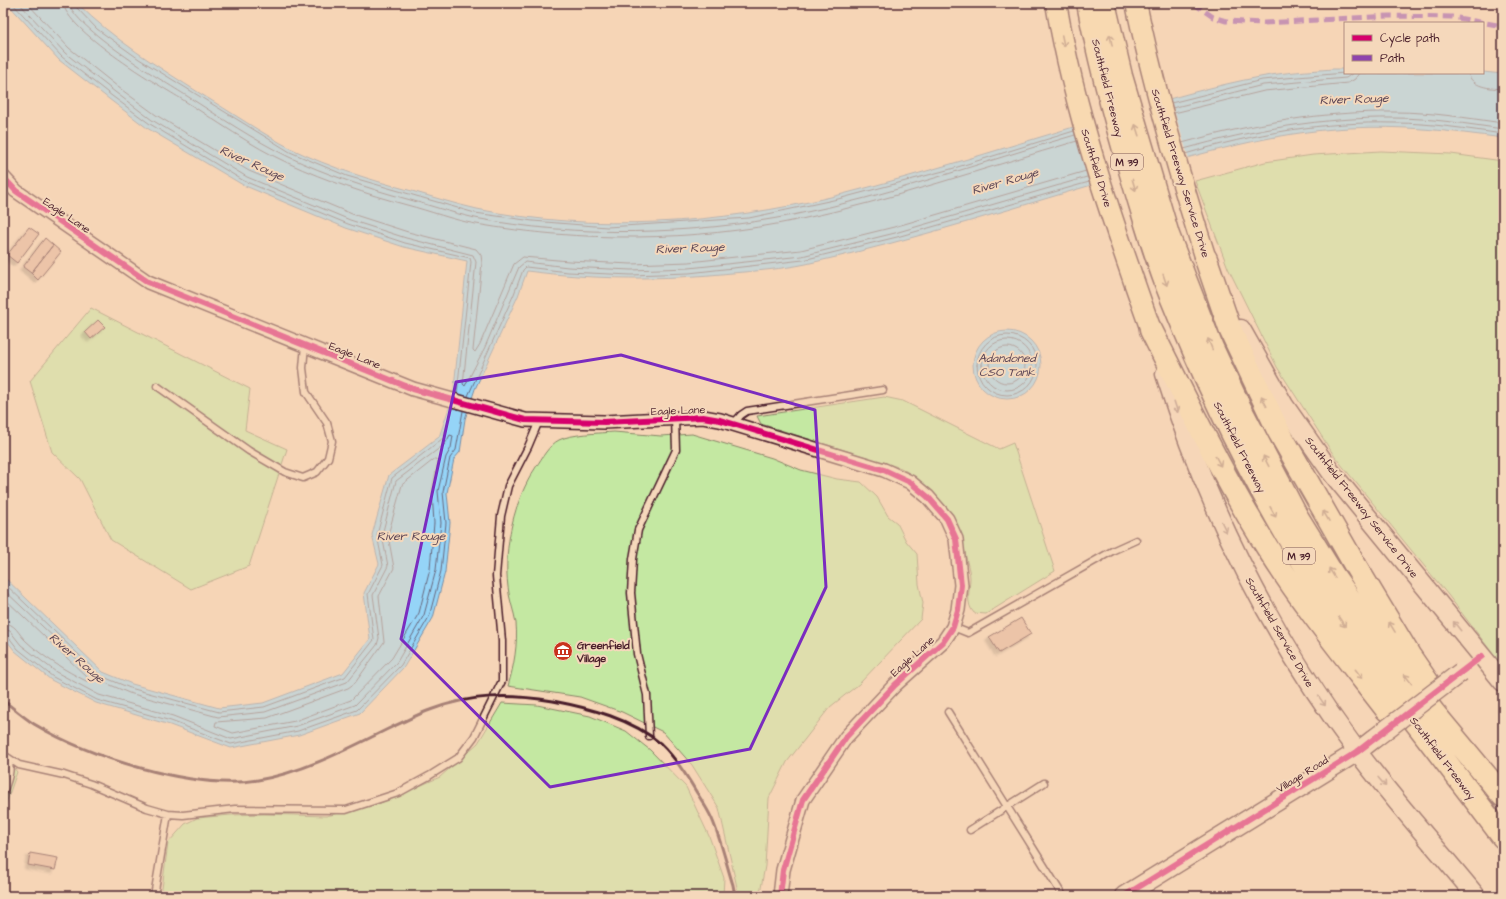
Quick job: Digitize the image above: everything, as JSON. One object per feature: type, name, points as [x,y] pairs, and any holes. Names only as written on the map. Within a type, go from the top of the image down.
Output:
[{"type":"highway","name":"Southfield Freeway","points":[[1088,3],[1160,239],[1171,298],[1223,417],[1276,518],[1320,589],[1353,638],[1503,837]]},
{"type":"highway","name":"Southfield Freeway","points":[[1104,3],[1112,78]]},
{"type":"highway","name":"Southfield Freeway","points":[[1160,239],[1267,462],[1296,515],[1333,575],[1391,658],[1434,713],[1503,796]]},
{"type":"highway","points":[[1206,258],[1222,310],[1245,363],[1303,476],[1409,655],[1503,785]]},
{"type":"highway","points":[[1151,330],[1247,515],[1284,573],[1328,634],[1397,722],[1503,844]]},
{"type":"main road","name":"Southfield Drive","points":[[1056,3],[1075,90],[1095,165],[1151,330]]},
{"type":"main road","name":"Southfield Freeway Service Drive","points":[[1136,3],[1149,67],[1206,258],[1263,371],[1307,439],[1331,472],[1503,682]]},
{"type":"main road","name":"Southfield Service Drive","points":[[1151,330],[1193,456],[1225,530],[1258,597],[1318,697],[1357,752],[1476,896]]},
{"type":"main road","name":"Village Road","points":[[1124,896],[1357,752],[1482,656]]},
{"type":"street","name":"Eagle Lane","points":[[3,177],[16,191],[148,282],[414,389],[525,420],[604,422],[703,417],[733,424],[884,470],[910,482],[928,496],[947,519],[956,539],[961,585],[958,610],[953,627],[943,642],[894,685],[846,737],[804,800],[783,870],[780,896]]},
{"type":"lane","points":[[157,386],[249,451],[285,472],[303,478],[317,472],[328,458],[332,441],[327,423],[306,392],[303,368],[305,345]]},
{"type":"lane","points":[[733,424],[747,411],[882,390]]},
{"type":"lane","points":[[649,736],[647,695],[637,654],[630,593],[633,559],[638,530],[676,450],[675,418]]},
{"type":"lane","points":[[5,755],[20,765],[71,778],[147,808],[168,814],[184,815],[235,809],[346,810],[398,793],[458,758],[474,737],[502,681],[502,641],[496,576],[501,516],[508,486],[528,447],[539,421]]},
{"type":"lane","points":[[953,627],[968,633],[1114,550],[1136,540]]},
{"type":"lane","points":[[948,712],[1063,896]]},
{"type":"lane","points":[[3,793],[8,782],[10,769],[5,755]]},
{"type":"lane","points":[[970,830],[1044,783]]},
{"type":"lane","points":[[154,896],[168,814]]},
{"type":"highlighted area","points":[[621,355],[815,410],[826,587],[750,749],[550,787],[401,639],[456,382]]},
{"type":"green space","points":[[1381,151],[1451,154],[1503,161],[1503,667],[1448,595],[1335,457],[1277,367],[1228,268],[1195,181],[1265,162],[1313,155]]},
{"type":"green space","points":[[91,308],[250,389],[245,430],[287,449],[249,566],[191,589],[111,540],[80,479],[52,452],[30,381]]},
{"type":"green space","points":[[884,397],[903,401],[999,449],[1013,443],[1055,571],[986,614],[974,613],[971,609],[969,601],[970,578],[962,543],[951,517],[934,494],[901,468],[761,424],[757,416]]},
{"type":"green space","points":[[614,432],[661,436],[692,434],[772,458],[801,470],[837,479],[861,482],[877,497],[888,516],[897,523],[906,541],[917,554],[919,584],[923,603],[921,619],[859,684],[830,707],[787,762],[769,798],[765,866],[761,888],[756,896],[739,896],[719,808],[692,765],[663,732],[622,712],[580,697],[508,686],[515,655],[516,623],[509,592],[507,556],[512,525],[522,494],[528,480],[549,448],[555,442],[570,436]]},
{"type":"green space","points":[[502,703],[537,705],[590,716],[626,731],[650,750],[686,787],[709,836],[724,878],[723,896],[161,896],[168,843],[185,824],[197,818],[231,815],[264,814],[326,816],[376,805],[440,777],[478,743]]},
{"type":"green space","points":[[3,755],[17,772],[3,812]]},
{"type":"water","name":"River Rouge","points":[[7,3],[77,3],[121,41],[168,73],[269,136],[292,149],[336,168],[366,178],[477,209],[566,221],[611,223],[702,219],[791,206],[909,176],[1195,92],[1269,75],[1296,72],[1344,69],[1344,74],[1484,74],[1484,72],[1503,74],[1503,138],[1445,131],[1388,127],[1321,130],[1265,139],[1210,152],[1129,174],[968,222],[847,255],[797,266],[769,270],[655,278],[578,276],[527,271],[518,296],[475,389],[465,419],[460,452],[454,459],[447,493],[450,523],[445,572],[433,618],[404,667],[360,713],[299,735],[231,748],[170,725],[96,703],[51,680],[15,651],[3,636],[3,576],[103,672],[132,684],[219,708],[263,703],[343,673],[370,639],[364,593],[379,564],[372,535],[389,475],[439,437],[453,397],[467,261],[404,247],[346,228],[243,185],[147,128],[59,60]]},
{"type":"water","name":"Adandoned CSO Tank","points":[[1007,331],[1020,334],[1031,341],[1038,352],[1041,365],[1038,378],[1031,389],[1020,396],[1007,399],[994,396],[983,389],[976,378],[973,365],[976,352],[983,341],[994,334]]},
{"type":"pier","points":[[1170,97],[1189,159],[1090,187],[1072,125]]},
{"type":"building","points":[[29,227],[39,234],[17,263],[7,255]]},
{"type":"building","points":[[45,238],[53,245],[31,273],[23,267]]},
{"type":"building","points":[[53,245],[61,252],[38,280],[31,273]]},
{"type":"building","points":[[98,320],[105,327],[91,339],[85,332]]},
{"type":"building","points":[[1021,618],[1031,634],[999,653],[989,637]]},
{"type":"building","points":[[30,853],[58,858],[55,870],[28,865]]},
{"type":"railway","points":[[3,700],[34,724],[83,748],[112,759],[174,776],[204,781],[232,782],[258,780],[311,765],[421,713],[460,701],[491,697],[521,697],[553,701],[596,711],[624,721],[650,735],[672,755],[681,767],[712,819],[733,885],[735,896]]},
{"type":"marked path","points":[[1193,3],[1213,17],[1226,21],[1264,23],[1389,16],[1452,17],[1480,22]]},
{"type":"marked path","points":[[1484,23],[1503,26]]},
{"type":"cycle path","points":[[3,177],[16,191],[148,282],[413,389],[525,420],[604,422],[703,417],[720,420],[884,470],[910,482],[928,497],[947,519],[956,539],[961,585],[958,610],[953,627],[943,642],[895,685],[846,737],[803,800],[783,870],[780,896]]},
{"type":"cycle path","points":[[1124,896],[1357,752],[1482,656]]},
{"type":"place","name":"Greenfield Village","points":[[563,651]]}]
